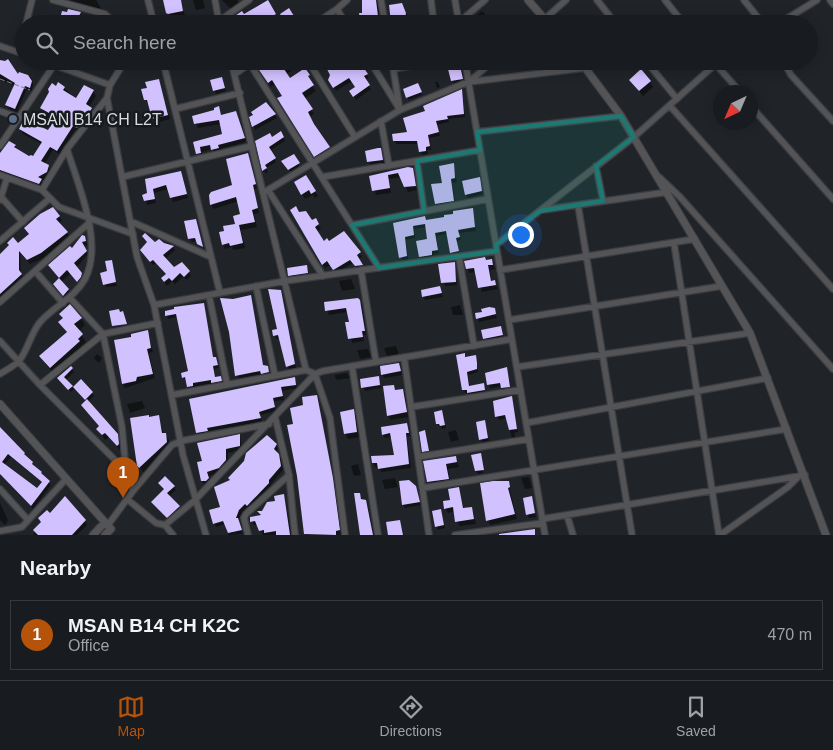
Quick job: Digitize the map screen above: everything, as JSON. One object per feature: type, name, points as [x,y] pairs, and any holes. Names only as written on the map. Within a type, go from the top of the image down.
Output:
[{"type":"street","points":[[28,15],[32,0]]},
{"type":"street","points":[[53,0],[106,15]]},
{"type":"street","points":[[148,0],[152,15]]},
{"type":"street","points":[[215,0],[218,15]]},
{"type":"street","points":[[229,15],[249,0]]},
{"type":"street","points":[[328,15],[346,0]]},
{"type":"street","points":[[381,0],[384,15]]},
{"type":"street","points":[[431,0],[433,15]]},
{"type":"street","points":[[455,0],[458,15]]},
{"type":"street","points":[[468,15],[486,0]]},
{"type":"street","points":[[528,0],[539,15]]},
{"type":"street","points":[[551,15],[566,0]]},
{"type":"street","points":[[596,0],[608,15]]},
{"type":"street","points":[[676,0],[668,2],[677,15]]},
{"type":"street","points":[[744,0],[756,15]]},
{"type":"street","points":[[792,15],[816,0]]},
{"type":"street","points":[[830,0],[833,4]]},
{"type":"street","points":[[337,9],[341,15]]},
{"type":"street","points":[[0,46],[15,51]]},
{"type":"street","points":[[0,146],[51,70]]},
{"type":"street","points":[[68,70],[110,85]]},
{"type":"street","points":[[119,70],[110,85],[107,98],[138,257],[154,305],[181,441],[195,500],[206,535]]},
{"type":"street","points":[[165,70],[220,293]]},
{"type":"street","points":[[234,70],[252,146],[266,191],[306,370]]},
{"type":"street","points":[[235,74],[241,70]]},
{"type":"street","points":[[257,70],[379,268]]},
{"type":"street","points":[[314,70],[355,137]]},
{"type":"street","points":[[376,70],[400,110]]},
{"type":"street","points":[[393,70],[400,110]]},
{"type":"street","points":[[466,70],[545,535]]},
{"type":"street","points":[[468,82],[482,70]]},
{"type":"street","points":[[266,191],[400,110],[468,82],[568,70]]},
{"type":"street","points":[[586,70],[621,116],[658,175],[750,333],[826,535]]},
{"type":"street","points":[[653,70],[677,99]]},
{"type":"street","points":[[154,305],[285,281],[459,256],[497,248],[540,211],[634,137],[708,70]]},
{"type":"street","points":[[722,70],[734,85]]},
{"type":"street","points":[[788,70],[791,76],[833,121]]},
{"type":"street","points":[[175,109],[240,93]]},
{"type":"street","points":[[42,190],[67,149],[107,98]]},
{"type":"street","points":[[670,106],[833,289]]},
{"type":"street","points":[[0,111],[19,118]]},
{"type":"street","points":[[758,114],[833,199]]},
{"type":"street","points":[[477,132],[621,116]]},
{"type":"street","points":[[381,121],[389,166]]},
{"type":"street","points":[[122,177],[252,146]]},
{"type":"street","points":[[0,374],[18,362],[40,322],[70,298],[85,279],[90,266],[92,253],[89,221],[67,149]]},
{"type":"street","points":[[322,177],[480,150]]},
{"type":"street","points":[[418,161],[424,211]]},
{"type":"street","points":[[596,166],[603,201]]},
{"type":"street","points":[[658,175],[680,196],[833,369]]},
{"type":"street","points":[[0,176],[42,190],[49,199],[60,207],[89,221],[133,234]]},
{"type":"street","points":[[7,178],[1,199],[23,222]]},
{"type":"street","points":[[266,191],[323,276]]},
{"type":"street","points":[[540,211],[668,192]]},
{"type":"street","points":[[0,241],[49,199]]},
{"type":"street","points":[[352,225],[488,199]]},
{"type":"street","points":[[578,205],[632,535]]},
{"type":"street","points":[[0,302],[89,221]]},
{"type":"street","points":[[130,221],[211,257]]},
{"type":"street","points":[[500,270],[695,239]]},
{"type":"street","points":[[674,243],[720,535],[802,475]]},
{"type":"street","points":[[459,256],[474,346]]},
{"type":"street","points":[[361,270],[376,362]]},
{"type":"street","points":[[35,271],[63,303]]},
{"type":"street","points":[[256,286],[275,376]]},
{"type":"street","points":[[509,320],[722,286]]},
{"type":"street","points":[[210,295],[227,384]]},
{"type":"street","points":[[70,298],[103,334],[122,427],[126,471],[133,491]]},
{"type":"street","points":[[40,385],[103,334],[158,323]]},
{"type":"street","points":[[517,367],[750,333]]},
{"type":"street","points":[[165,525],[195,500],[316,374],[323,371],[512,339]]},
{"type":"street","points":[[0,341],[40,385],[126,471]]},
{"type":"street","points":[[404,357],[430,535]]},
{"type":"street","points":[[352,366],[378,535]]},
{"type":"street","points":[[172,394],[306,370],[316,374]]},
{"type":"street","points":[[316,374],[330,418],[345,535]]},
{"type":"street","points":[[526,422],[768,378]]},
{"type":"street","points":[[411,408],[520,390]]},
{"type":"street","points":[[0,404],[109,529]]},
{"type":"street","points":[[275,417],[289,475],[295,535]]},
{"type":"street","points":[[93,535],[109,529],[126,499],[172,445],[181,441],[269,424]]},
{"type":"street","points":[[423,488],[787,429]]},
{"type":"street","points":[[418,457],[529,439]]},
{"type":"street","points":[[248,535],[244,518],[246,514],[289,475]]},
{"type":"street","points":[[455,535],[802,475]]},
{"type":"street","points":[[0,531],[22,527],[66,479]]},
{"type":"street","points":[[0,489],[28,520]]},
{"type":"street","points":[[126,499],[156,524],[165,525],[174,535]]},
{"type":"street","points":[[567,515],[573,535]]},
{"type":"path","points":[[0,79],[36,92]]},
{"type":"highlighted area","points":[[621,116],[634,137],[596,166],[603,201],[540,211],[496,245],[497,251],[379,268],[352,225],[424,211],[417,161],[480,150],[477,132]]},
{"type":"building","points":[[163,0],[181,0],[183,11],[166,13]]},
{"type":"building","points":[[268,0],[276,14],[236,15],[242,11],[244,14]]},
{"type":"building","points":[[362,0],[376,0],[378,15],[359,15],[359,13],[362,13]]},
{"type":"building","points":[[402,3],[406,15],[390,15],[389,5]]},
{"type":"building","points":[[289,8],[293,15],[281,15]]},
{"type":"building","points":[[68,9],[81,12],[80,15],[61,15],[62,11],[67,12]]},
{"type":"building","points":[[8,59],[18,74],[19,72],[28,75],[32,81],[30,88],[25,86],[15,109],[5,105],[15,83],[0,74],[0,60],[5,61]]},
{"type":"building","points":[[259,70],[285,70],[290,78],[302,70],[306,70],[314,85],[302,93],[313,109],[308,112],[314,124],[330,147],[314,157],[277,98],[282,96],[272,80],[268,83]]},
{"type":"building","points":[[328,70],[365,70],[368,74],[364,76],[370,85],[353,97],[349,91],[355,87],[349,78],[333,88],[328,80],[330,75]]},
{"type":"building","points":[[448,70],[461,70],[463,79],[451,81]]},
{"type":"building","points":[[642,70],[651,81],[639,91],[629,80]]},
{"type":"building","points":[[222,77],[225,88],[213,91],[210,80]]},
{"type":"building","points":[[159,79],[168,115],[152,119],[147,100],[144,100],[141,89],[147,88],[145,82]]},
{"type":"building","points":[[58,82],[65,87],[63,90],[76,98],[84,85],[94,90],[86,104],[92,108],[88,115],[77,128],[73,126],[57,151],[50,147],[41,161],[49,165],[47,172],[38,177],[42,179],[39,184],[0,170],[0,153],[9,141],[16,145],[14,147],[29,156],[33,156],[42,142],[19,129],[24,119],[48,130],[56,117],[40,108],[52,83],[56,86]]},
{"type":"building","points":[[418,83],[422,92],[406,98],[403,89]]},
{"type":"building","points":[[462,89],[464,114],[447,116],[448,119],[436,121],[439,132],[428,135],[430,146],[426,147],[426,151],[419,152],[417,141],[393,141],[392,134],[407,132],[403,118],[425,111],[423,106]]},
{"type":"building","points":[[266,102],[276,114],[252,127],[249,117],[253,115],[251,112]]},
{"type":"building","points":[[219,106],[221,115],[236,111],[245,138],[218,145],[219,148],[211,150],[210,145],[200,147],[201,153],[196,154],[193,142],[222,134],[219,120],[194,124],[192,116],[214,110],[214,108]]},
{"type":"building","points":[[281,131],[284,137],[269,147],[276,158],[265,165],[267,168],[262,171],[255,141],[270,133],[272,137]]},
{"type":"building","points":[[381,148],[383,160],[367,162],[365,151]]},
{"type":"building","points":[[248,153],[256,184],[253,185],[258,208],[252,210],[255,222],[239,225],[243,243],[230,246],[229,243],[222,245],[219,232],[224,231],[223,226],[235,224],[233,216],[240,214],[236,197],[210,205],[209,195],[211,192],[232,185],[226,159]]},
{"type":"building","points":[[294,154],[300,163],[288,170],[281,161]]},
{"type":"building","points":[[454,163],[455,178],[451,179],[454,201],[435,204],[431,184],[442,183],[439,166]]},
{"type":"building","points":[[408,167],[413,168],[416,186],[404,187],[398,173],[388,175],[390,188],[372,191],[369,176]]},
{"type":"building","points":[[181,171],[187,194],[170,198],[166,185],[153,189],[155,199],[144,201],[142,195],[147,193],[145,179]]},
{"type":"building","points":[[306,175],[316,191],[311,194],[309,190],[301,195],[294,182]]},
{"type":"building","points":[[480,177],[482,191],[465,195],[462,181]]},
{"type":"building","points":[[296,206],[299,212],[306,211],[312,220],[316,218],[319,224],[315,227],[324,241],[327,238],[329,241],[344,231],[361,252],[357,255],[363,265],[355,266],[350,260],[333,270],[327,261],[322,265],[290,210]]},
{"type":"building","points":[[53,207],[60,216],[56,219],[68,232],[41,253],[27,260],[19,251],[19,270],[22,274],[0,294],[0,254],[9,245],[7,243],[13,237],[18,243],[29,234],[24,228],[40,214]]},
{"type":"building","points":[[473,208],[475,227],[458,230],[460,237],[456,238],[459,251],[450,253],[446,231],[435,233],[438,250],[432,251],[432,255],[419,257],[416,241],[427,239],[425,224],[413,226],[414,235],[405,237],[407,256],[399,258],[393,223],[425,216],[426,220],[444,217],[444,215],[453,214],[453,211]]},
{"type":"building","points":[[196,219],[203,247],[197,244],[195,238],[188,239],[184,221]]},
{"type":"building","points":[[145,233],[155,242],[159,239],[164,243],[174,246],[163,255],[174,267],[182,262],[190,271],[184,277],[180,273],[172,281],[169,278],[164,282],[161,278],[166,274],[153,260],[150,262],[140,250],[147,242],[142,236]]},
{"type":"building","points":[[82,235],[85,236],[86,241],[82,242],[87,251],[74,263],[82,273],[81,277],[77,282],[67,270],[59,278],[48,265],[70,246],[72,248]]},
{"type":"building","points":[[485,257],[486,260],[492,259],[493,265],[488,265],[491,281],[495,280],[496,285],[478,288],[474,268],[466,269],[464,261]]},
{"type":"building","points":[[112,260],[116,282],[103,285],[100,273],[107,271],[105,261]]},
{"type":"building","points":[[455,262],[456,282],[441,283],[438,264]]},
{"type":"building","points":[[307,265],[308,273],[288,276],[287,268]]},
{"type":"building","points":[[59,278],[69,289],[63,296],[53,284]]},
{"type":"building","points":[[440,286],[442,293],[422,297],[421,290]]},
{"type":"building","points":[[268,289],[281,290],[295,364],[286,367],[278,335],[273,336],[272,330],[277,329]]},
{"type":"building","points":[[251,295],[263,365],[268,366],[269,372],[261,374],[260,371],[235,376],[229,332],[220,298],[233,299]]},
{"type":"building","points":[[358,298],[360,300],[365,331],[362,331],[363,337],[348,339],[345,322],[349,322],[346,308],[325,311],[324,302]]},
{"type":"building","points":[[204,303],[213,357],[216,357],[218,365],[213,366],[215,377],[221,376],[222,381],[211,383],[211,380],[193,383],[193,386],[187,387],[185,377],[182,378],[181,373],[188,371],[176,314],[165,316],[165,311],[174,309],[174,307]]},
{"type":"building","points":[[70,304],[82,318],[74,324],[83,334],[78,339],[80,341],[50,368],[39,356],[67,332],[58,322],[63,318],[59,314]]},
{"type":"building","points":[[495,308],[496,314],[476,319],[475,313],[482,312],[481,309]]},
{"type":"building","points":[[119,309],[120,312],[123,311],[127,324],[112,326],[109,311]]},
{"type":"building","points":[[501,326],[503,335],[483,339],[481,330]]},
{"type":"building","points":[[148,330],[151,348],[147,349],[153,374],[137,377],[136,381],[122,384],[114,340],[131,337],[131,334]]},
{"type":"building","points":[[465,353],[465,357],[476,355],[477,363],[477,369],[467,372],[469,386],[484,383],[485,390],[467,393],[467,390],[462,390],[456,355]]},
{"type":"building","points":[[399,363],[401,371],[381,375],[380,366]]},
{"type":"building","points":[[71,366],[73,368],[64,377],[73,386],[68,390],[57,378]]},
{"type":"building","points":[[507,367],[510,387],[501,388],[500,383],[487,385],[485,373]]},
{"type":"building","points":[[379,376],[380,385],[361,388],[360,379]]},
{"type":"building","points":[[295,377],[296,385],[281,387],[283,396],[273,398],[275,407],[259,412],[261,418],[207,428],[208,431],[196,433],[189,399]]},
{"type":"building","points":[[81,379],[93,392],[85,400],[73,387]]},
{"type":"building","points":[[394,385],[395,390],[403,389],[407,412],[387,416],[383,386]]},
{"type":"building","points":[[317,395],[333,478],[340,530],[336,531],[336,535],[304,534],[297,476],[287,425],[293,424],[290,408],[303,405],[302,397]]},
{"type":"building","points":[[512,396],[517,429],[509,430],[505,415],[495,417],[493,401]]},
{"type":"building","points":[[87,399],[118,434],[119,444],[117,446],[105,433],[102,435],[96,429],[99,426],[81,405]]},
{"type":"building","points":[[354,409],[357,432],[344,434],[340,412]]},
{"type":"building","points":[[442,410],[445,425],[440,426],[436,424],[434,412]]},
{"type":"building","points":[[149,415],[149,417],[159,415],[162,433],[166,433],[167,442],[139,468],[137,466],[130,418]]},
{"type":"building","points":[[485,420],[488,438],[479,440],[476,422]]},
{"type":"building","points":[[407,423],[409,433],[406,433],[409,464],[378,469],[377,463],[372,463],[371,456],[394,455],[390,433],[382,435],[381,427]]},
{"type":"building","points":[[0,427],[33,462],[32,464],[50,481],[31,506],[0,474]],"holes":[[[8,454],[42,482],[37,488],[2,462]]]},
{"type":"building","points":[[425,430],[429,451],[422,452],[419,432]]},
{"type":"building","points":[[240,434],[240,446],[226,449],[226,460],[219,468],[207,472],[209,478],[206,481],[201,481],[197,462],[202,461],[197,443]]},
{"type":"building","points":[[267,435],[277,444],[274,449],[279,454],[281,466],[269,480],[269,483],[247,506],[245,504],[239,510],[236,518],[238,518],[242,530],[228,533],[223,521],[213,524],[209,510],[220,507],[214,487],[230,480],[228,478],[244,461],[246,453]]},
{"type":"building","points":[[481,453],[484,470],[475,471],[471,455]]},
{"type":"building","points":[[456,456],[457,462],[446,464],[449,479],[427,482],[423,461]]},
{"type":"building","points":[[165,476],[175,486],[167,493],[180,506],[167,518],[151,502],[164,489],[158,483]]},
{"type":"building","points":[[409,480],[416,486],[420,502],[402,505],[399,481]]},
{"type":"building","points":[[509,481],[510,487],[508,488],[515,514],[486,521],[480,483]]},
{"type":"building","points":[[459,487],[463,508],[472,507],[474,519],[455,522],[453,507],[444,509],[443,501],[450,500],[448,489]]},
{"type":"building","points":[[354,493],[360,493],[361,499],[366,500],[373,535],[360,535]]},
{"type":"building","points":[[284,494],[290,535],[276,535],[276,531],[264,533],[264,530],[259,531],[255,521],[250,522],[250,517],[261,515],[257,511],[262,511],[267,502],[275,501],[274,496]]},
{"type":"building","points":[[65,496],[86,520],[72,535],[38,535],[33,530],[41,522],[38,518],[47,510],[50,513]]},
{"type":"building","points":[[532,496],[535,513],[526,515],[523,498]]},
{"type":"building","points":[[441,509],[444,525],[435,527],[432,511]]},
{"type":"building","points":[[400,520],[403,535],[388,535],[386,522]]},
{"type":"building","points":[[535,529],[535,535],[499,535],[499,534]]},
{"type":"place","name":"MSAN B14 CH L2T","points":[[13,119]]},
{"type":"place","name":"MSAN B14 CH K2C","points":[[123,498]]}]
